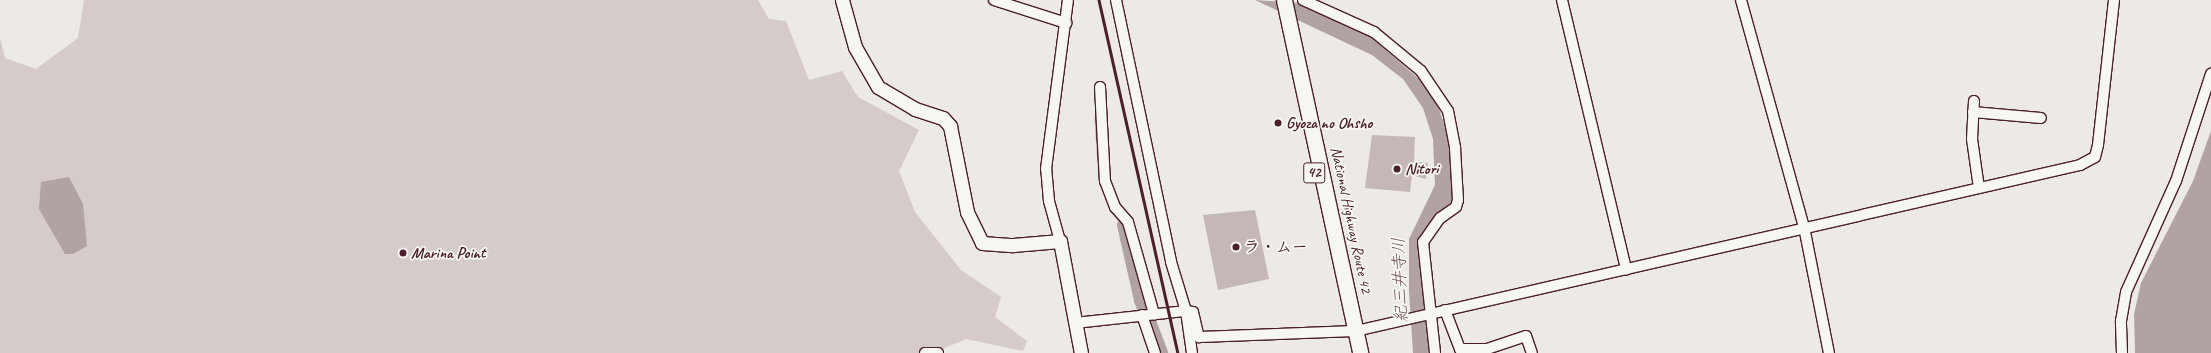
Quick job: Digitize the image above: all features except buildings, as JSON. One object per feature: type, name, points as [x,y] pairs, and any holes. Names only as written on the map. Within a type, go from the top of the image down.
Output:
[{"type":"highway","name":"National Highway Route 42","points":[[1284,0],[1280,11],[1360,353]]},
{"type":"main road","points":[[842,0],[855,47],[878,87],[915,109],[943,118],[950,126],[967,212],[982,243],[1013,245],[1060,240],[1081,353]]},
{"type":"street","points":[[994,0],[1066,23]]},
{"type":"street","points":[[1060,240],[1049,201],[1046,169],[1068,0]]},
{"type":"street","points":[[1116,0],[1162,206],[1171,262],[1186,311],[1192,353]]},
{"type":"street","points":[[1304,0],[1374,32],[1421,71],[1448,111],[1455,148],[1458,200],[1456,207],[1424,238],[1430,314],[1435,353]]},
{"type":"street","points":[[1562,0],[1626,269]]},
{"type":"street","points":[[1742,0],[1804,227],[1829,353]]},
{"type":"street","points":[[1075,323],[1186,311],[1193,312],[1199,337],[1356,331],[2080,164],[2095,157],[2114,0]]},
{"type":"street","points":[[2122,353],[2121,321],[2126,292],[2176,181],[2211,74]]},
{"type":"street","points":[[1100,86],[1104,181],[1115,207],[1128,222],[1154,314]]},
{"type":"street","points":[[1974,101],[1972,139],[1979,188]]},
{"type":"street","points":[[1974,112],[2041,118]]},
{"type":"street","points":[[1445,310],[1460,350],[1490,351],[1526,336],[1532,353]]},
{"type":"street","points":[[1142,315],[1155,353]]},
{"type":"street","points":[[925,353],[938,353]]},
{"type":"shaded area","points":[[84,0],[758,0],[769,19],[786,21],[809,80],[842,71],[858,97],[919,130],[899,171],[915,212],[961,270],[1001,297],[995,317],[1027,341],[1023,351],[966,339],[933,353],[0,353],[0,38],[5,58],[36,69],[78,38]]},
{"type":"shaded area","points":[[1255,0],[1299,3],[1367,34],[1426,85],[1439,109],[1452,148],[1453,200],[1420,236],[1429,353],[1413,353],[1409,291],[1409,239],[1435,185],[1433,139],[1423,108],[1403,79],[1372,55]]},
{"type":"shaded area","points":[[2211,131],[2211,353],[2135,353],[2134,314],[2141,283],[2193,181]]},
{"type":"shaded area","points":[[69,177],[83,204],[87,246],[73,254],[65,254],[39,209],[41,182]]},
{"type":"waterway","points":[[1096,118],[1100,179]]},
{"type":"waterway","points":[[1111,210],[1120,220]]},
{"type":"waterway","points":[[1124,225],[1141,300],[1161,353]]},
{"type":"railway","points":[[1099,0],[1178,353]]},
{"type":"place","name":"Gyoza no Ohsho","points":[[1278,123]]},
{"type":"place","name":"Nitori","points":[[1397,169]]},
{"type":"place","name":"ラ・ムー","points":[[1236,247]]},
{"type":"place","name":"Marina Point","points":[[403,253]]},
{"type":"water label","name":"紀三井寺川","points":[[1400,280]]}]
